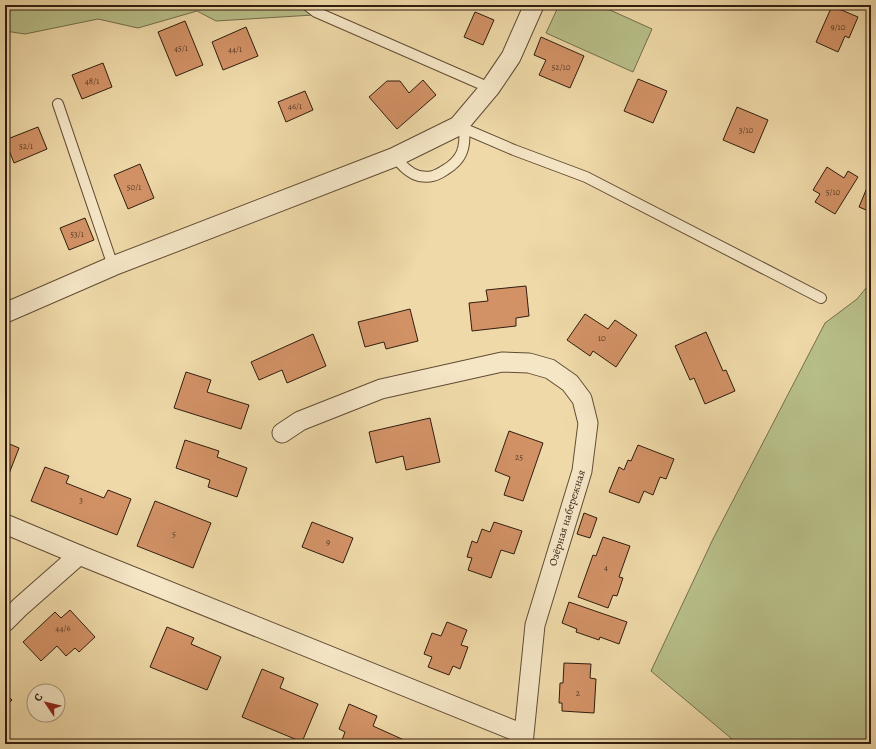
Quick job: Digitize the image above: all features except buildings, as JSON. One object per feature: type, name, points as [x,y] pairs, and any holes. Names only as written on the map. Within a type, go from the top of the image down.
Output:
[{"type":"street","points":[[5,313],[113,266],[395,157],[461,125],[490,88],[511,57],[534,5]]},
{"type":"street","name":"Озёрная набережная","points":[[282,433],[300,421],[381,389],[502,362],[529,363],[550,369],[570,383],[582,399],[588,423],[582,471],[534,625],[523,739]]},
{"type":"street","points":[[5,524],[523,739]]},
{"type":"street","points":[[5,622],[79,555]]},
{"type":"lane","points":[[308,5],[316,12],[490,88]]},
{"type":"lane","points":[[58,104],[113,266]]},
{"type":"lane","points":[[395,157],[404,168],[418,176],[435,177],[454,164],[462,154],[465,139],[461,125]]},
{"type":"lane","points":[[461,125],[514,150],[586,177],[821,298]]},
{"type":"green space","points":[[5,5],[299,5],[313,15],[216,21],[197,11],[138,28],[98,19],[25,34],[5,31]]},
{"type":"green space","points":[[559,5],[599,5],[652,29],[633,72],[546,33]]},
{"type":"green space","points":[[871,282],[871,744],[738,744],[651,671],[713,539],[825,323],[857,299]]}]
